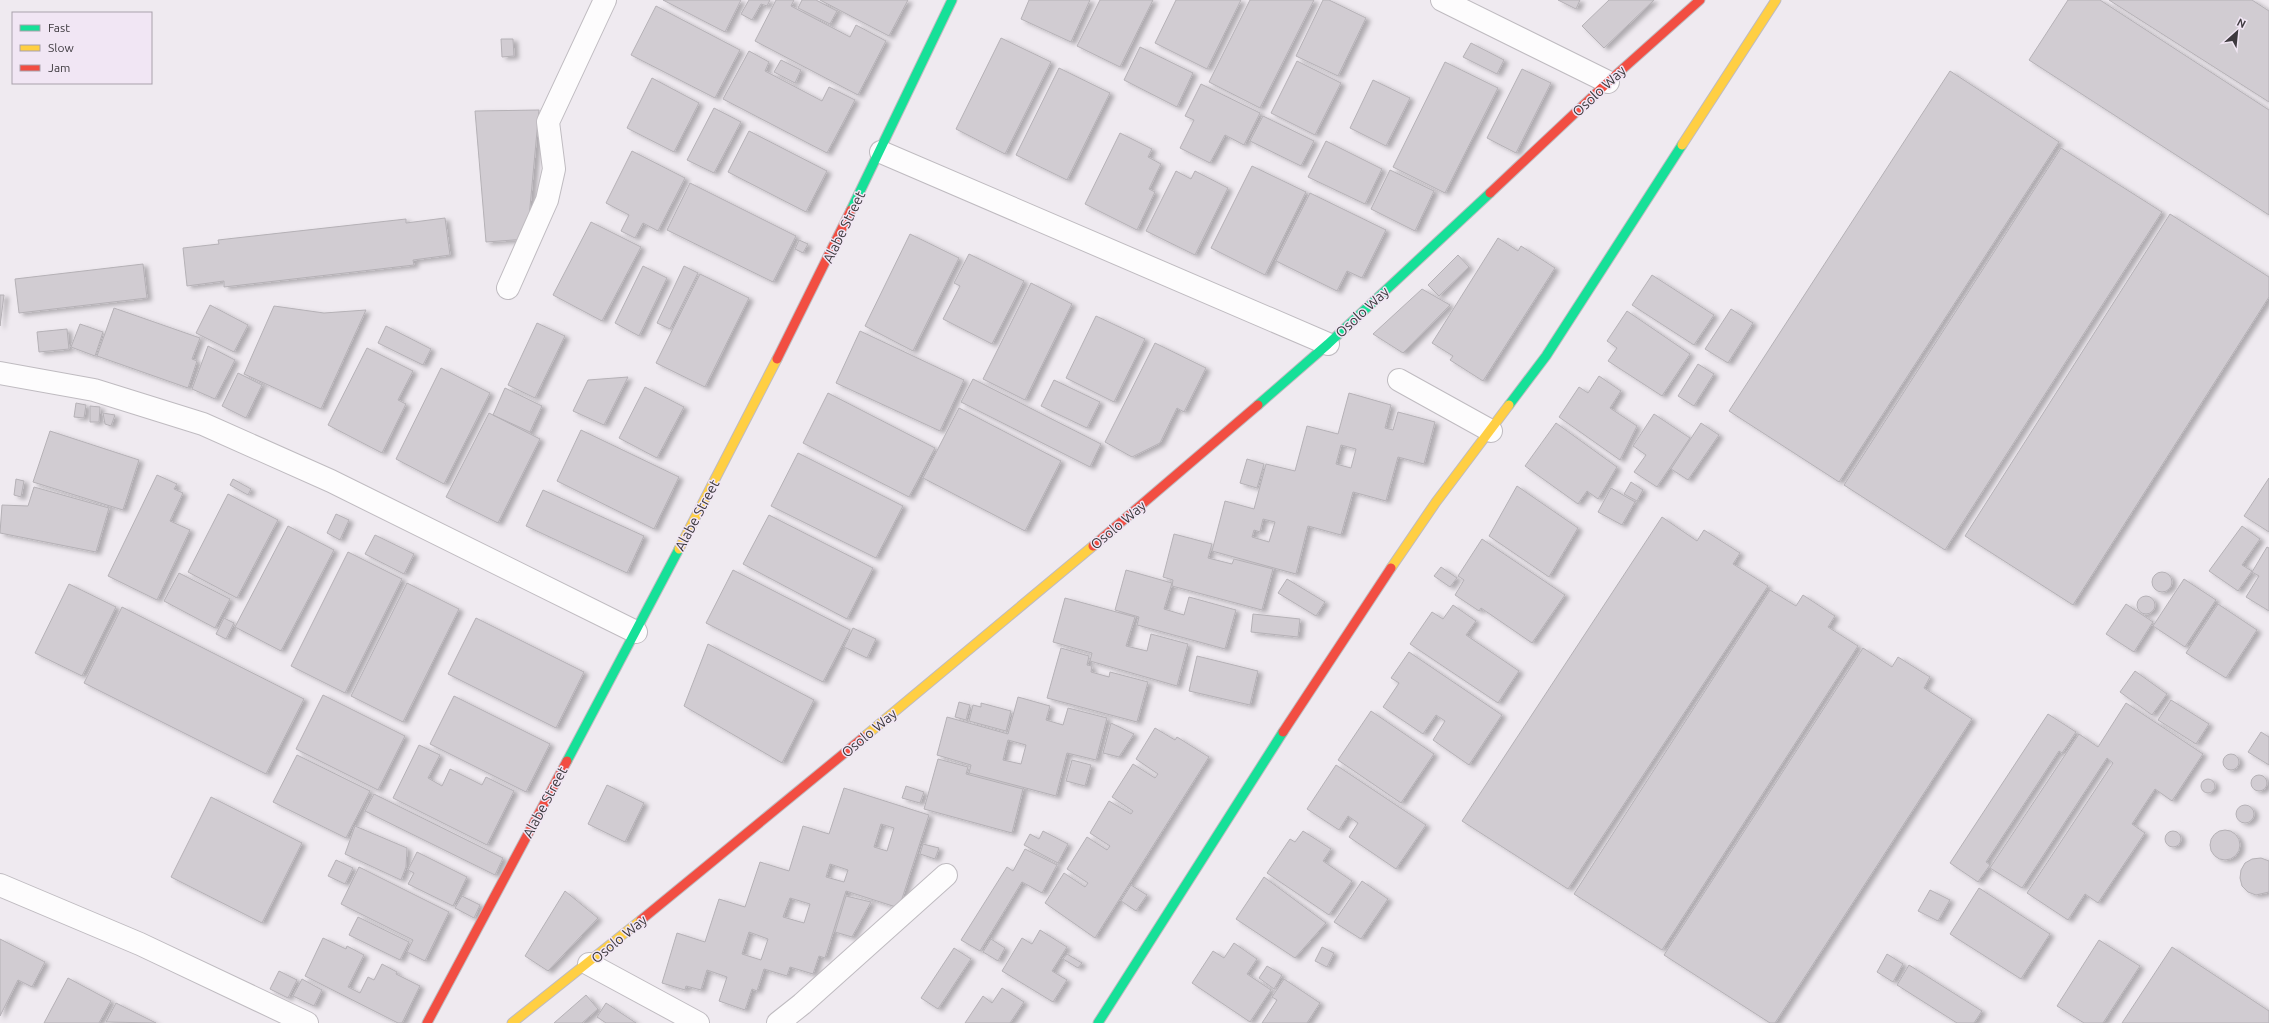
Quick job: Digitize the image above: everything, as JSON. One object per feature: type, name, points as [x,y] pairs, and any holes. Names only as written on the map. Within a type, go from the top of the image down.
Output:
[{"type":"street","points":[[508,288],[546,200],[554,169],[548,122],[605,0]]},
{"type":"street","name":"Alabe Street","points":[[427,1023],[636,632],[783,350],[881,152],[952,0]]},
{"type":"street","points":[[1442,0],[1608,82]]},
{"type":"street","name":"Osolo Way","points":[[512,1023],[589,964],[754,830],[1201,456],[1328,344],[1608,82],[1700,0]]},
{"type":"street","points":[[1098,1023],[1328,659],[1436,502],[1491,431],[1546,356],[1776,0]]},
{"type":"street","points":[[881,152],[1328,344]]},
{"type":"street","points":[[0,373],[94,390],[202,424],[331,481],[636,632]]},
{"type":"street","points":[[1399,380],[1491,431]]},
{"type":"street","points":[[778,1023],[802,1004],[946,875]]},
{"type":"street","points":[[0,885],[140,944],[307,1023]]},
{"type":"street","points":[[589,964],[698,1023]]},
{"type":"building","points":[[663,0],[741,0],[725,32]]},
{"type":"building","points":[[749,0],[770,0],[767,6],[761,4],[752,20],[741,14]]},
{"type":"building","points":[[776,0],[794,0],[791,6],[850,37],[856,25],[886,41],[858,95],[755,41]]},
{"type":"building","points":[[802,0],[816,0],[837,11],[830,24],[798,8]]},
{"type":"building","points":[[820,0],[908,0],[889,36]]},
{"type":"building","points":[[1029,0],[1090,0],[1071,42],[1021,19]]},
{"type":"building","points":[[1100,0],[1153,0],[1120,67],[1077,46]]},
{"type":"building","points":[[1176,0],[1241,0],[1207,69],[1155,43]]},
{"type":"building","points":[[1250,0],[1314,0],[1260,108],[1209,82]]},
{"type":"building","points":[[1323,0],[1329,0],[1366,18],[1338,76],[1296,56]]},
{"type":"building","points":[[1558,0],[1580,0],[1576,9]]},
{"type":"building","points":[[1609,0],[1654,0],[1604,48],[1582,26]]},
{"type":"building","points":[[2068,0],[2100,0],[2269,110],[2269,215],[2029,60]]},
{"type":"building","points":[[2109,0],[2252,0],[2269,11],[2269,102]]},
{"type":"building","points":[[656,6],[740,50],[715,98],[631,55]]},
{"type":"building","points":[[1001,38],[1051,62],[1005,154],[956,129]]},
{"type":"building","points":[[501,39],[513,39],[514,56],[502,57]]},
{"type":"building","points":[[1471,43],[1504,60],[1497,74],[1463,57]]},
{"type":"building","points":[[1140,47],[1193,73],[1177,107],[1124,80]]},
{"type":"building","points":[[749,51],[769,62],[765,71],[822,101],[829,87],[855,100],[827,153],[723,99]]},
{"type":"building","points":[[781,60],[801,70],[795,83],[774,72]]},
{"type":"building","points":[[1297,61],[1341,83],[1315,135],[1271,113]]},
{"type":"building","points":[[1445,62],[1498,88],[1445,193],[1393,167]]},
{"type":"building","points":[[1059,68],[1110,93],[1067,180],[1016,155]]},
{"type":"building","points":[[1522,69],[1551,83],[1516,153],[1487,138]]},
{"type":"building","points":[[1950,71],[2059,142],[1839,482],[1729,411]]},
{"type":"building","points":[[652,78],[699,103],[674,152],[627,128]]},
{"type":"building","points":[[1373,80],[1410,98],[1386,146],[1350,128]]},
{"type":"building","points":[[1201,84],[1260,113],[1244,145],[1225,135],[1210,163],[1180,148],[1194,120],[1185,116]]},
{"type":"building","points":[[714,108],[741,122],[714,173],[687,160]]},
{"type":"building","points":[[539,110],[527,239],[486,242],[475,111]]},
{"type":"building","points":[[1263,116],[1314,141],[1301,166],[1250,141]]},
{"type":"building","points":[[749,131],[827,171],[806,212],[728,172]]},
{"type":"building","points":[[1120,133],[1152,149],[1148,157],[1161,164],[1149,189],[1155,192],[1137,230],[1085,204]]},
{"type":"building","points":[[1326,141],[1382,169],[1365,204],[1308,177]]},
{"type":"building","points":[[2061,148],[2162,212],[1945,550],[1844,485]]},
{"type":"building","points":[[632,151],[685,178],[658,231],[643,223],[635,238],[621,231],[629,215],[606,203]]},
{"type":"building","points":[[1252,166],[1306,192],[1265,275],[1211,248]]},
{"type":"building","points":[[1390,170],[1434,191],[1415,231],[1371,209]]},
{"type":"building","points":[[1176,171],[1191,179],[1195,171],[1228,188],[1195,255],[1146,231]]},
{"type":"building","points":[[690,183],[796,236],[773,282],[667,230]]},
{"type":"building","points":[[1310,193],[1386,230],[1362,278],[1347,271],[1337,291],[1276,261]]},
{"type":"building","points":[[2170,214],[2269,277],[2269,297],[2073,605],[1965,536]]},
{"type":"building","points":[[445,218],[450,255],[413,260],[414,265],[224,287],[224,281],[187,286],[183,248],[219,244],[218,240],[406,219],[406,223]]},
{"type":"building","points":[[591,222],[641,247],[602,321],[553,295]]},
{"type":"building","points":[[910,234],[959,258],[913,351],[865,326]]},
{"type":"building","points":[[1498,238],[1518,251],[1521,246],[1555,268],[1483,381],[1450,360],[1453,356],[1432,343]]},
{"type":"building","points":[[799,240],[808,244],[803,253],[795,249]]},
{"type":"building","points":[[969,254],[1024,281],[992,344],[943,319],[960,286],[954,283]]},
{"type":"building","points":[[1458,255],[1469,267],[1439,296],[1428,285]]},
{"type":"building","points":[[143,264],[147,298],[19,313],[15,279]]},
{"type":"building","points":[[643,266],[667,278],[639,336],[615,323]]},
{"type":"building","points":[[684,266],[698,273],[670,329],[657,323]]},
{"type":"building","points":[[700,274],[749,298],[705,387],[656,363]]},
{"type":"building","points":[[1652,275],[1714,315],[1694,345],[1632,305]]},
{"type":"building","points":[[1031,283],[1072,304],[1025,400],[983,379]]},
{"type":"building","points":[[1422,289],[1450,305],[1403,353],[1373,334]]},
{"type":"building","points":[[0,295],[4,295],[0,326]]},
{"type":"building","points":[[210,305],[248,325],[234,352],[196,333]]},
{"type":"building","points":[[274,306],[324,313],[366,310],[321,409],[244,374]]},
{"type":"building","points":[[114,308],[200,338],[192,359],[197,361],[188,388],[97,356]]},
{"type":"building","points":[[1731,309],[1753,323],[1728,363],[1705,349]]},
{"type":"building","points":[[1627,311],[1690,354],[1662,396],[1608,361],[1617,348],[1607,341]]},
{"type":"building","points":[[1096,316],[1145,339],[1114,402],[1066,378]]},
{"type":"building","points":[[537,323],[565,336],[535,398],[508,385]]},
{"type":"building","points":[[80,324],[103,332],[95,356],[71,347]]},
{"type":"building","points":[[386,326],[431,349],[423,365],[378,343]]},
{"type":"building","points":[[67,329],[69,349],[39,352],[37,332]]},
{"type":"building","points":[[860,331],[964,380],[940,431],[836,383]]},
{"type":"building","points":[[1155,343],[1206,368],[1184,412],[1177,408],[1160,443],[1132,457],[1105,442]]},
{"type":"building","points":[[208,346],[235,360],[215,399],[192,389]]},
{"type":"building","points":[[367,348],[413,371],[398,400],[406,404],[382,453],[328,425]]},
{"type":"building","points":[[1698,364],[1714,374],[1694,406],[1678,396]]},
{"type":"building","points":[[441,368],[490,393],[444,484],[396,459]]},
{"type":"building","points":[[238,373],[262,385],[246,418],[222,406]]},
{"type":"building","points":[[1599,376],[1621,391],[1610,408],[1637,426],[1620,460],[1559,417],[1579,387],[1588,393]]},
{"type":"building","points":[[628,377],[604,425],[573,411],[588,380]]},
{"type":"building","points":[[973,379],[1101,444],[1090,467],[961,402]]},
{"type":"building","points":[[1054,380],[1100,402],[1087,428],[1041,406]]},
{"type":"building","points":[[645,387],[684,407],[657,458],[619,438]]},
{"type":"building","points":[[505,388],[542,406],[530,432],[493,415]]},
{"type":"building","points":[[828,393],[935,448],[909,497],[803,443]]},
{"type":"building","points":[[1349,393],[1391,405],[1385,428],[1393,430],[1398,412],[1435,422],[1424,464],[1398,457],[1386,501],[1353,492],[1341,535],[1308,526],[1296,574],[1212,551],[1225,501],[1254,509],[1266,464],[1295,471],[1307,426],[1338,434]],"holes":[[[1341,445],[1356,449],[1351,468],[1336,464]],[[1263,519],[1275,522],[1269,542],[1252,537],[1254,530],[1260,532]]]},
{"type":"building","points":[[76,403],[86,405],[84,418],[74,417]]},
{"type":"building","points":[[90,406],[100,407],[99,422],[90,422]]},
{"type":"building","points":[[959,408],[1061,461],[1025,531],[923,478]]},
{"type":"building","points":[[103,413],[115,415],[111,426],[105,424]]},
{"type":"building","points":[[489,413],[540,439],[498,523],[446,497]]},
{"type":"building","points":[[1654,414],[1690,438],[1657,487],[1634,472],[1646,455],[1633,446]]},
{"type":"building","points":[[1556,423],[1617,467],[1598,499],[1587,491],[1578,504],[1525,466]]},
{"type":"building","points":[[1701,423],[1719,435],[1688,480],[1671,469]]},
{"type":"building","points":[[581,430],[679,477],[654,529],[557,481]]},
{"type":"building","points":[[50,431],[139,460],[123,510],[33,482]]},
{"type":"building","points":[[798,453],[903,506],[876,558],[771,506]]},
{"type":"building","points":[[1247,459],[1264,464],[1257,488],[1240,483]]},
{"type":"building","points":[[157,475],[177,484],[174,489],[183,493],[170,521],[190,530],[157,600],[108,576]]},
{"type":"building","points":[[2269,478],[2269,532],[2244,516]]},
{"type":"building","points":[[16,479],[24,481],[21,497],[14,495]]},
{"type":"building","points":[[233,479],[251,489],[248,495],[230,485]]},
{"type":"building","points":[[1631,482],[1643,490],[1637,501],[1624,494]]},
{"type":"building","points":[[1517,486],[1578,528],[1549,577],[1489,536]]},
{"type":"building","points":[[34,487],[109,508],[96,552],[0,533],[2,505],[28,506]]},
{"type":"building","points":[[1611,488],[1635,502],[1622,525],[1598,512]]},
{"type":"building","points":[[543,490],[644,536],[627,573],[526,526]]},
{"type":"building","points":[[228,494],[278,520],[237,598],[188,572]]},
{"type":"building","points":[[336,514],[349,520],[340,540],[327,533]]},
{"type":"building","points":[[769,515],[873,568],[847,619],[743,564]]},
{"type":"building","points":[[1662,517],[1697,541],[1704,530],[1740,553],[1733,564],[1768,586],[1568,889],[1462,821]]},
{"type":"building","points":[[288,526],[334,550],[281,651],[235,627]]},
{"type":"building","points":[[2242,526],[2260,539],[2242,565],[2252,571],[2238,591],[2209,571]]},
{"type":"building","points":[[1174,534],[1212,544],[1208,558],[1232,564],[1234,559],[1273,569],[1262,610],[1172,586],[1173,580],[1163,577]]},
{"type":"building","points":[[375,535],[414,554],[404,574],[365,554]]},
{"type":"building","points":[[1482,539],[1565,595],[1532,643],[1481,608],[1479,611],[1455,595],[1464,580],[1458,576]]},
{"type":"building","points":[[2267,547],[2269,548],[2269,611],[2246,597],[2259,576],[2252,572]]},
{"type":"building","points":[[348,552],[402,579],[345,693],[291,666]]},
{"type":"building","points":[[1441,567],[1457,578],[1450,587],[1434,576]]},
{"type":"building","points":[[733,570],[850,630],[823,682],[706,623]]},
{"type":"building","points":[[1126,570],[1172,583],[1164,609],[1184,615],[1189,597],[1236,610],[1225,649],[1137,625],[1139,617],[1115,610]]},
{"type":"building","points":[[2162,572],[2169,575],[2172,582],[2169,589],[2162,592],[2155,589],[2152,582],[2155,575]]},
{"type":"building","points":[[179,573],[230,599],[215,628],[164,601]]},
{"type":"building","points":[[1287,579],[1325,602],[1316,616],[1278,593]]},
{"type":"building","points":[[2184,579],[2216,600],[2185,647],[2153,626]]},
{"type":"building","points":[[407,583],[459,609],[403,722],[351,696]]},
{"type":"building","points":[[69,584],[116,607],[82,676],[35,653]]},
{"type":"building","points":[[1770,590],[1796,606],[1803,595],[1835,616],[1828,627],[1858,646],[1662,950],[1574,894]]},
{"type":"building","points":[[2142,596],[2150,596],[2155,601],[2153,612],[2150,614],[2142,614],[2137,609],[2137,601]]},
{"type":"building","points":[[1065,598],[1135,617],[1126,646],[1147,651],[1151,634],[1188,644],[1177,686],[1090,661],[1092,653],[1053,642]]},
{"type":"building","points":[[2126,604],[2153,622],[2134,652],[2106,634]]},
{"type":"building","points":[[2218,604],[2257,630],[2226,678],[2186,653]]},
{"type":"building","points":[[1453,605],[1476,621],[1466,635],[1519,671],[1498,703],[1410,644],[1432,612],[1443,619]]},
{"type":"building","points":[[122,607],[304,699],[266,774],[84,683]]},
{"type":"building","points":[[1253,614],[1300,619],[1298,637],[1251,632]]},
{"type":"building","points":[[224,618],[234,623],[226,639],[216,634]]},
{"type":"building","points":[[476,618],[584,672],[556,728],[448,674]]},
{"type":"building","points":[[853,628],[876,639],[867,658],[844,647]]},
{"type":"building","points":[[708,644],[814,700],[782,763],[684,706]]},
{"type":"building","points":[[1061,648],[1089,656],[1087,665],[1092,666],[1091,672],[1109,677],[1110,672],[1148,682],[1137,722],[1047,698]]},
{"type":"building","points":[[1863,648],[1892,667],[1898,657],[1930,677],[1924,688],[1972,719],[1775,1023],[1770,1023],[1664,955]]},
{"type":"building","points":[[1409,652],[1502,715],[1469,765],[1433,740],[1445,721],[1436,715],[1423,734],[1383,707],[1399,683],[1391,678]]},
{"type":"building","points":[[1197,656],[1258,671],[1250,705],[1189,691]]},
{"type":"building","points":[[2135,671],[2167,694],[2152,715],[2120,692]]},
{"type":"building","points":[[323,695],[405,736],[378,790],[296,749]]},
{"type":"building","points":[[454,696],[550,744],[526,792],[430,744]]},
{"type":"building","points":[[1018,697],[1050,706],[1046,720],[1063,725],[1068,708],[1107,718],[1096,760],[1067,753],[1056,796],[969,773],[971,765],[937,755],[947,717],[1008,734]],"holes":[[[1008,740],[1026,745],[1021,764],[1003,760]]]},
{"type":"building","points":[[2171,700],[2209,724],[2196,744],[2158,720]]},
{"type":"building","points":[[959,702],[970,705],[966,720],[955,717]]},
{"type":"building","points":[[981,703],[1011,711],[1006,731],[969,721],[973,705],[981,707]]},
{"type":"building","points":[[2126,703],[2203,754],[2172,801],[2155,789],[2132,824],[2145,833],[2098,903],[2085,894],[2068,920],[2027,893],[2113,763],[2107,758],[2022,888],[1990,868],[2079,734],[2098,747]]},
{"type":"building","points":[[1371,711],[1434,754],[1401,803],[1338,760]]},
{"type":"building","points":[[2048,714],[2076,732],[2062,753],[2059,751],[1986,862],[1990,865],[1978,882],[1950,863]]},
{"type":"building","points":[[1111,723],[1134,734],[1119,757],[1103,753]]},
{"type":"building","points":[[1155,728],[1175,740],[1177,737],[1209,757],[1095,938],[1045,903],[1064,873],[1085,887],[1088,883],[1067,869],[1087,837],[1107,850],[1110,846],[1090,833],[1109,801],[1131,814],[1133,811],[1112,797],[1133,764],[1155,778],[1158,774],[1136,759]]},
{"type":"building","points":[[2261,732],[2269,737],[2269,765],[2248,752]]},
{"type":"building","points":[[419,745],[440,755],[428,778],[442,786],[450,769],[482,785],[486,777],[514,791],[487,845],[393,798]]},
{"type":"building","points":[[2228,754],[2234,754],[2239,759],[2237,768],[2234,770],[2228,770],[2223,765],[2223,759]]},
{"type":"building","points":[[297,755],[370,791],[346,838],[273,802]]},
{"type":"building","points":[[938,759],[968,767],[966,774],[1023,789],[1012,833],[924,809]]},
{"type":"building","points":[[1072,760],[1091,765],[1085,786],[1066,781]]},
{"type":"building","points":[[1336,765],[1426,825],[1396,869],[1349,837],[1358,823],[1348,816],[1339,830],[1307,809]]},
{"type":"building","points":[[2259,775],[2265,777],[2267,783],[2265,789],[2259,791],[2253,789],[2251,783],[2253,777]]},
{"type":"building","points":[[2205,779],[2211,779],[2215,783],[2215,789],[2211,793],[2205,793],[2201,789],[2201,783]]},
{"type":"building","points":[[607,785],[644,803],[625,842],[588,824]]},
{"type":"building","points":[[906,786],[924,792],[920,803],[902,798]]},
{"type":"building","points":[[844,788],[929,815],[899,908],[846,891],[825,958],[819,956],[813,974],[790,967],[787,976],[764,969],[757,991],[752,989],[745,1010],[719,1001],[727,977],[707,970],[701,990],[686,986],[685,990],[662,983],[677,933],[705,942],[719,899],[745,907],[760,862],[789,871],[803,826],[829,834]],"holes":[[[881,824],[894,828],[887,851],[874,847]],[[830,864],[848,870],[844,882],[826,877]],[[790,898],[810,904],[804,923],[783,917]],[[749,932],[768,939],[761,960],[742,954]]]},
{"type":"building","points":[[374,794],[503,858],[495,875],[365,811]]},
{"type":"building","points":[[211,797],[302,843],[262,923],[171,877]]},
{"type":"building","points":[[2241,805],[2249,805],[2254,810],[2252,821],[2249,823],[2241,823],[2236,818],[2236,810]]},
{"type":"building","points":[[355,826],[407,848],[406,867],[401,880],[345,854]]},
{"type":"building","points":[[2225,830],[2231,831],[2239,839],[2239,851],[2231,859],[2225,860],[2219,859],[2211,851],[2210,845],[2211,839],[2219,831]]},
{"type":"building","points":[[1043,831],[1068,844],[1058,863],[1024,845],[1030,834],[1039,839]]},
{"type":"building","points":[[1303,831],[1331,849],[1323,861],[1352,881],[1329,915],[1267,873],[1290,839],[1295,842]]},
{"type":"building","points":[[2173,831],[2179,833],[2181,839],[2179,845],[2173,847],[2167,845],[2165,839],[2167,833]]},
{"type":"building","points":[[923,844],[939,848],[935,859],[920,854]]},
{"type":"building","points":[[1025,849],[1057,865],[1042,893],[1022,882],[980,951],[961,940],[1007,867],[1013,871]]},
{"type":"building","points":[[417,852],[467,877],[453,906],[408,884],[414,873],[408,870]]},
{"type":"building","points":[[2261,858],[2269,861],[2269,892],[2256,895],[2248,892],[2242,886],[2240,878],[2241,870],[2245,863],[2252,859]]},
{"type":"building","points":[[336,860],[353,868],[345,884],[328,876]]},
{"type":"building","points":[[359,867],[449,912],[425,961],[407,952],[413,940],[341,904]]},
{"type":"building","points":[[1264,877],[1326,923],[1295,958],[1236,919]]},
{"type":"building","points":[[1362,881],[1388,899],[1361,939],[1334,922]]},
{"type":"building","points":[[1131,885],[1147,895],[1136,911],[1121,901]]},
{"type":"building","points":[[1979,888],[2050,934],[2021,979],[1950,934]]},
{"type":"building","points":[[1930,890],[1950,900],[1938,921],[1918,911]]},
{"type":"building","points":[[565,891],[598,918],[548,971],[525,956]]},
{"type":"building","points":[[462,896],[480,905],[474,918],[455,908]]},
{"type":"building","points":[[846,896],[871,902],[852,937],[835,932]]},
{"type":"building","points":[[358,917],[409,942],[400,960],[349,935]]},
{"type":"building","points":[[1040,930],[1067,947],[1052,971],[1067,980],[1053,1002],[1002,971],[1022,938],[1032,944]]},
{"type":"building","points":[[323,938],[346,949],[347,946],[364,955],[348,987],[360,993],[368,977],[374,980],[382,964],[397,972],[396,974],[420,986],[402,1023],[398,1023],[305,976]]},
{"type":"building","points":[[0,939],[45,962],[32,987],[18,980],[0,1016]]},
{"type":"building","points":[[991,939],[1005,948],[998,961],[983,952]]},
{"type":"building","points":[[2099,940],[2140,966],[2103,1023],[2084,1023],[2057,1006]]},
{"type":"building","points":[[1234,943],[1257,959],[1247,974],[1271,990],[1250,1022],[1192,983],[1213,951],[1224,958]]},
{"type":"building","points":[[1322,947],[1334,953],[1327,967],[1315,961]]},
{"type":"building","points":[[2172,947],[2269,1011],[2269,1023],[2122,1023]]},
{"type":"building","points":[[954,948],[971,959],[938,1009],[921,998]]},
{"type":"building","points":[[1067,954],[1082,963],[1078,968],[1063,959]]},
{"type":"building","points":[[1887,954],[1903,964],[1893,982],[1877,972]]},
{"type":"building","points":[[1909,965],[1982,1011],[1974,1023],[1957,1023],[1897,985]]},
{"type":"building","points":[[1267,966],[1282,975],[1274,989],[1259,978]]},
{"type":"building","points":[[279,971],[297,980],[288,998],[270,989]]},
{"type":"building","points":[[68,978],[111,1001],[99,1023],[44,1023]]},
{"type":"building","points":[[302,979],[322,990],[314,1006],[293,996]]},
{"type":"building","points":[[1284,979],[1320,1003],[1307,1023],[1262,1023],[1277,1000],[1272,997]]},
{"type":"building","points":[[1002,988],[1024,1002],[1010,1023],[965,1023],[983,996],[992,1003]]},
{"type":"building","points":[[586,995],[598,1009],[582,1023],[554,1023]]},
{"type":"building","points":[[116,1003],[156,1023],[106,1022]]},
{"type":"building","points":[[606,1003],[636,1023],[606,1023],[597,1017]]},
{"type":"traffic: fast","points":[[851,210],[952,0]]},
{"type":"traffic: fast","points":[[1509,405],[1546,356],[1682,145]]},
{"type":"traffic: fast","points":[[1258,405],[1328,344],[1490,193]]},
{"type":"traffic: fast","points":[[567,761],[679,549]]},
{"type":"traffic: fast","points":[[1098,1023],[1283,732]]},
{"type":"traffic: slow","points":[[1682,145],[1776,0]]},
{"type":"traffic: slow","points":[[679,549],[777,359]]},
{"type":"traffic: slow","points":[[1391,568],[1436,502],[1509,405]]},
{"type":"traffic: slow","points":[[864,737],[1093,546]]},
{"type":"traffic: slow","points":[[512,1023],[641,920]]},
{"type":"traffic: jam","points":[[1490,193],[1608,82],[1700,0]]},
{"type":"traffic: jam","points":[[777,359],[851,210]]},
{"type":"traffic: jam","points":[[1093,546],[1258,405]]},
{"type":"traffic: jam","points":[[1283,732],[1391,568]]},
{"type":"traffic: jam","points":[[641,920],[864,737]]},
{"type":"traffic: jam","points":[[427,1023],[567,761]]}]
